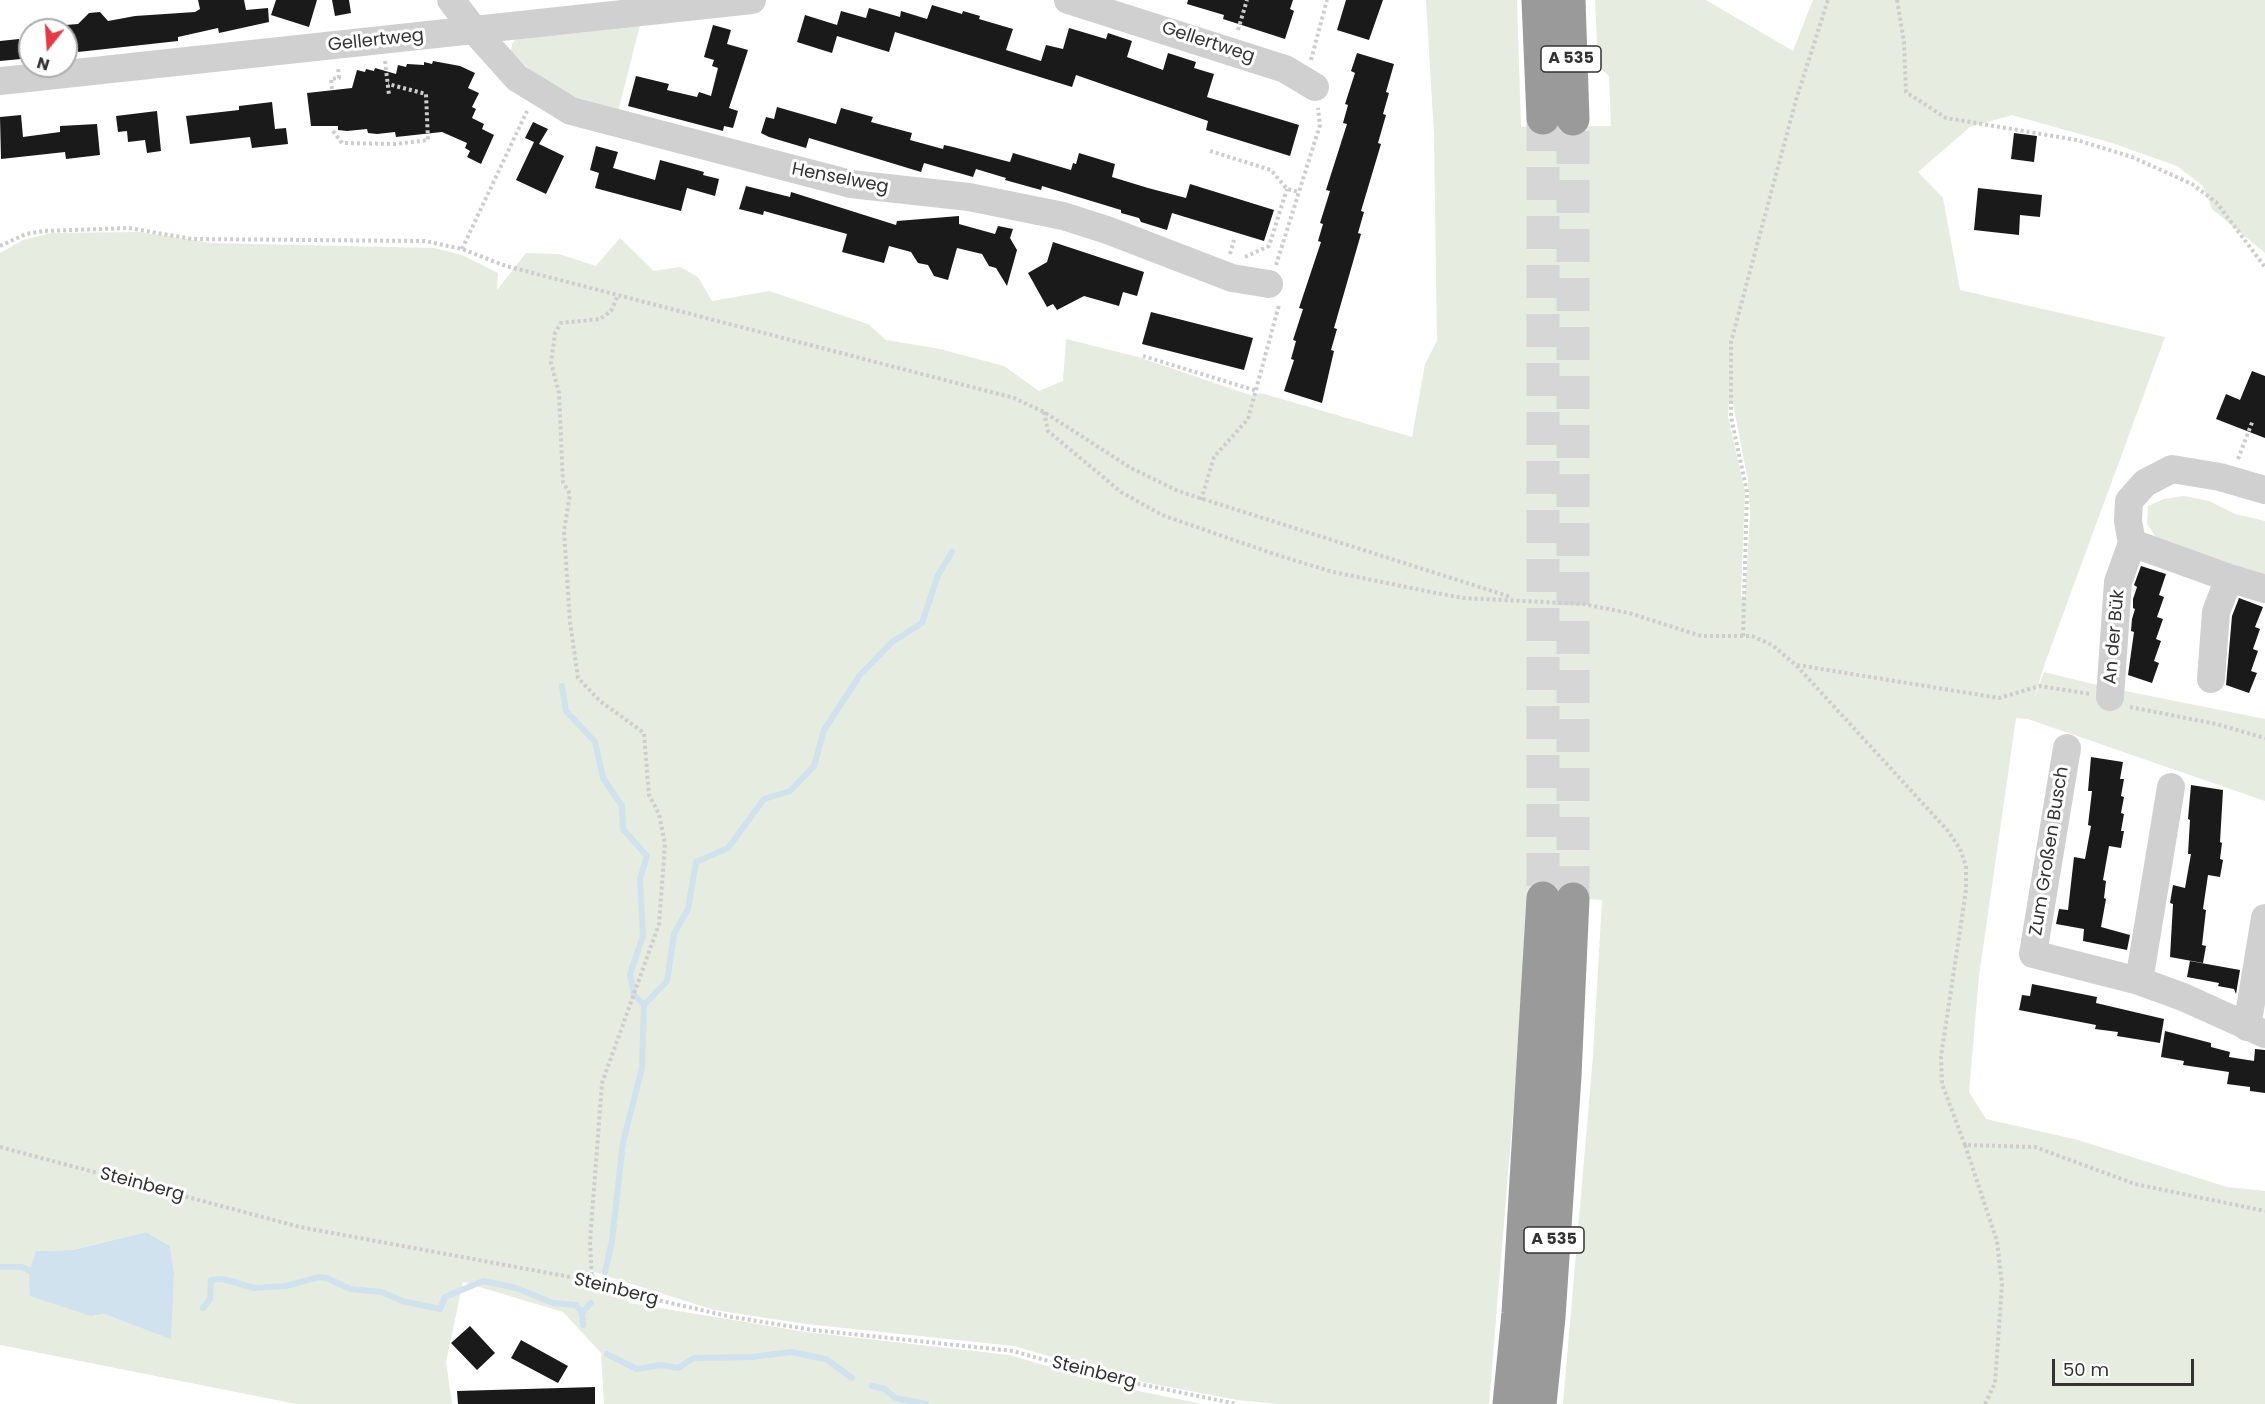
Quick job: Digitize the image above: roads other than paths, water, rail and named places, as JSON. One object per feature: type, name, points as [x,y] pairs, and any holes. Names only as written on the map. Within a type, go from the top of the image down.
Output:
[{"type":"highway","name":"A 535","points":[[1538,0],[1558,119],[1569,0]]},
{"type":"highway","name":"A 535","points":[[1509,1404],[1558,898],[1563,1110],[1549,1317],[1540,1404]]},
{"type":"street","name":"Henselweg","points":[[451,0],[474,30],[518,78],[571,111],[850,184],[980,199],[1063,216],[1107,230],[1275,295]]},
{"type":"street","name":"Gellertweg","points":[[0,81],[752,0]]},
{"type":"street","name":"Gellertweg","points":[[1068,0],[1099,4],[1285,69],[1310,85]]},
{"type":"street","name":"An der Bük","points":[[2110,697],[2118,582],[2132,543],[2128,521],[2129,501],[2145,483],[2172,469],[2230,480],[2265,490]]},
{"type":"street","points":[[2132,543],[2265,589]]},
{"type":"street","points":[[2211,679],[2216,612],[2229,578]]},
{"type":"street","name":"Zum Großen Busch","points":[[2067,748],[2033,954],[2139,981],[2183,997],[2256,1030],[2265,918]]},
{"type":"street","points":[[2139,981],[2171,787]]},
{"type":"water","points":[[146,1232],[170,1246],[174,1272],[171,1339],[104,1314],[91,1316],[30,1296],[29,1273],[36,1251],[73,1250]]},
{"type":"waterway","points":[[605,1272],[612,1241],[623,1142],[642,1068],[644,1005],[667,981],[674,934],[688,909],[696,862],[728,848],[764,799],[790,791],[814,766],[824,730],[860,675],[892,642],[922,623],[938,575],[952,552]]},
{"type":"waterway","points":[[562,686],[566,711],[595,742],[603,778],[622,806],[623,829],[647,856],[640,879],[643,936],[630,974],[634,995],[644,1005]]},
{"type":"waterway","points":[[0,1267],[22,1267],[36,1274]]},
{"type":"waterway","points":[[203,1308],[210,1299],[211,1280],[223,1279],[254,1288],[286,1286],[319,1277],[327,1278],[350,1289],[382,1292],[402,1301],[440,1309],[445,1297],[483,1281],[516,1288],[553,1303],[576,1305],[582,1313],[583,1325]]},
{"type":"waterway","points":[[582,1313],[591,1303]]},
{"type":"waterway","points":[[607,1354],[637,1369],[661,1365],[678,1368],[694,1358],[752,1357],[791,1352],[826,1359],[852,1378]]},
{"type":"waterway","points":[[872,1386],[885,1389],[895,1398],[926,1404]]},
{"type":"tunnel","points":[[1543,118],[1543,898]]},
{"type":"tunnel","points":[[1573,119],[1573,899]]}]
